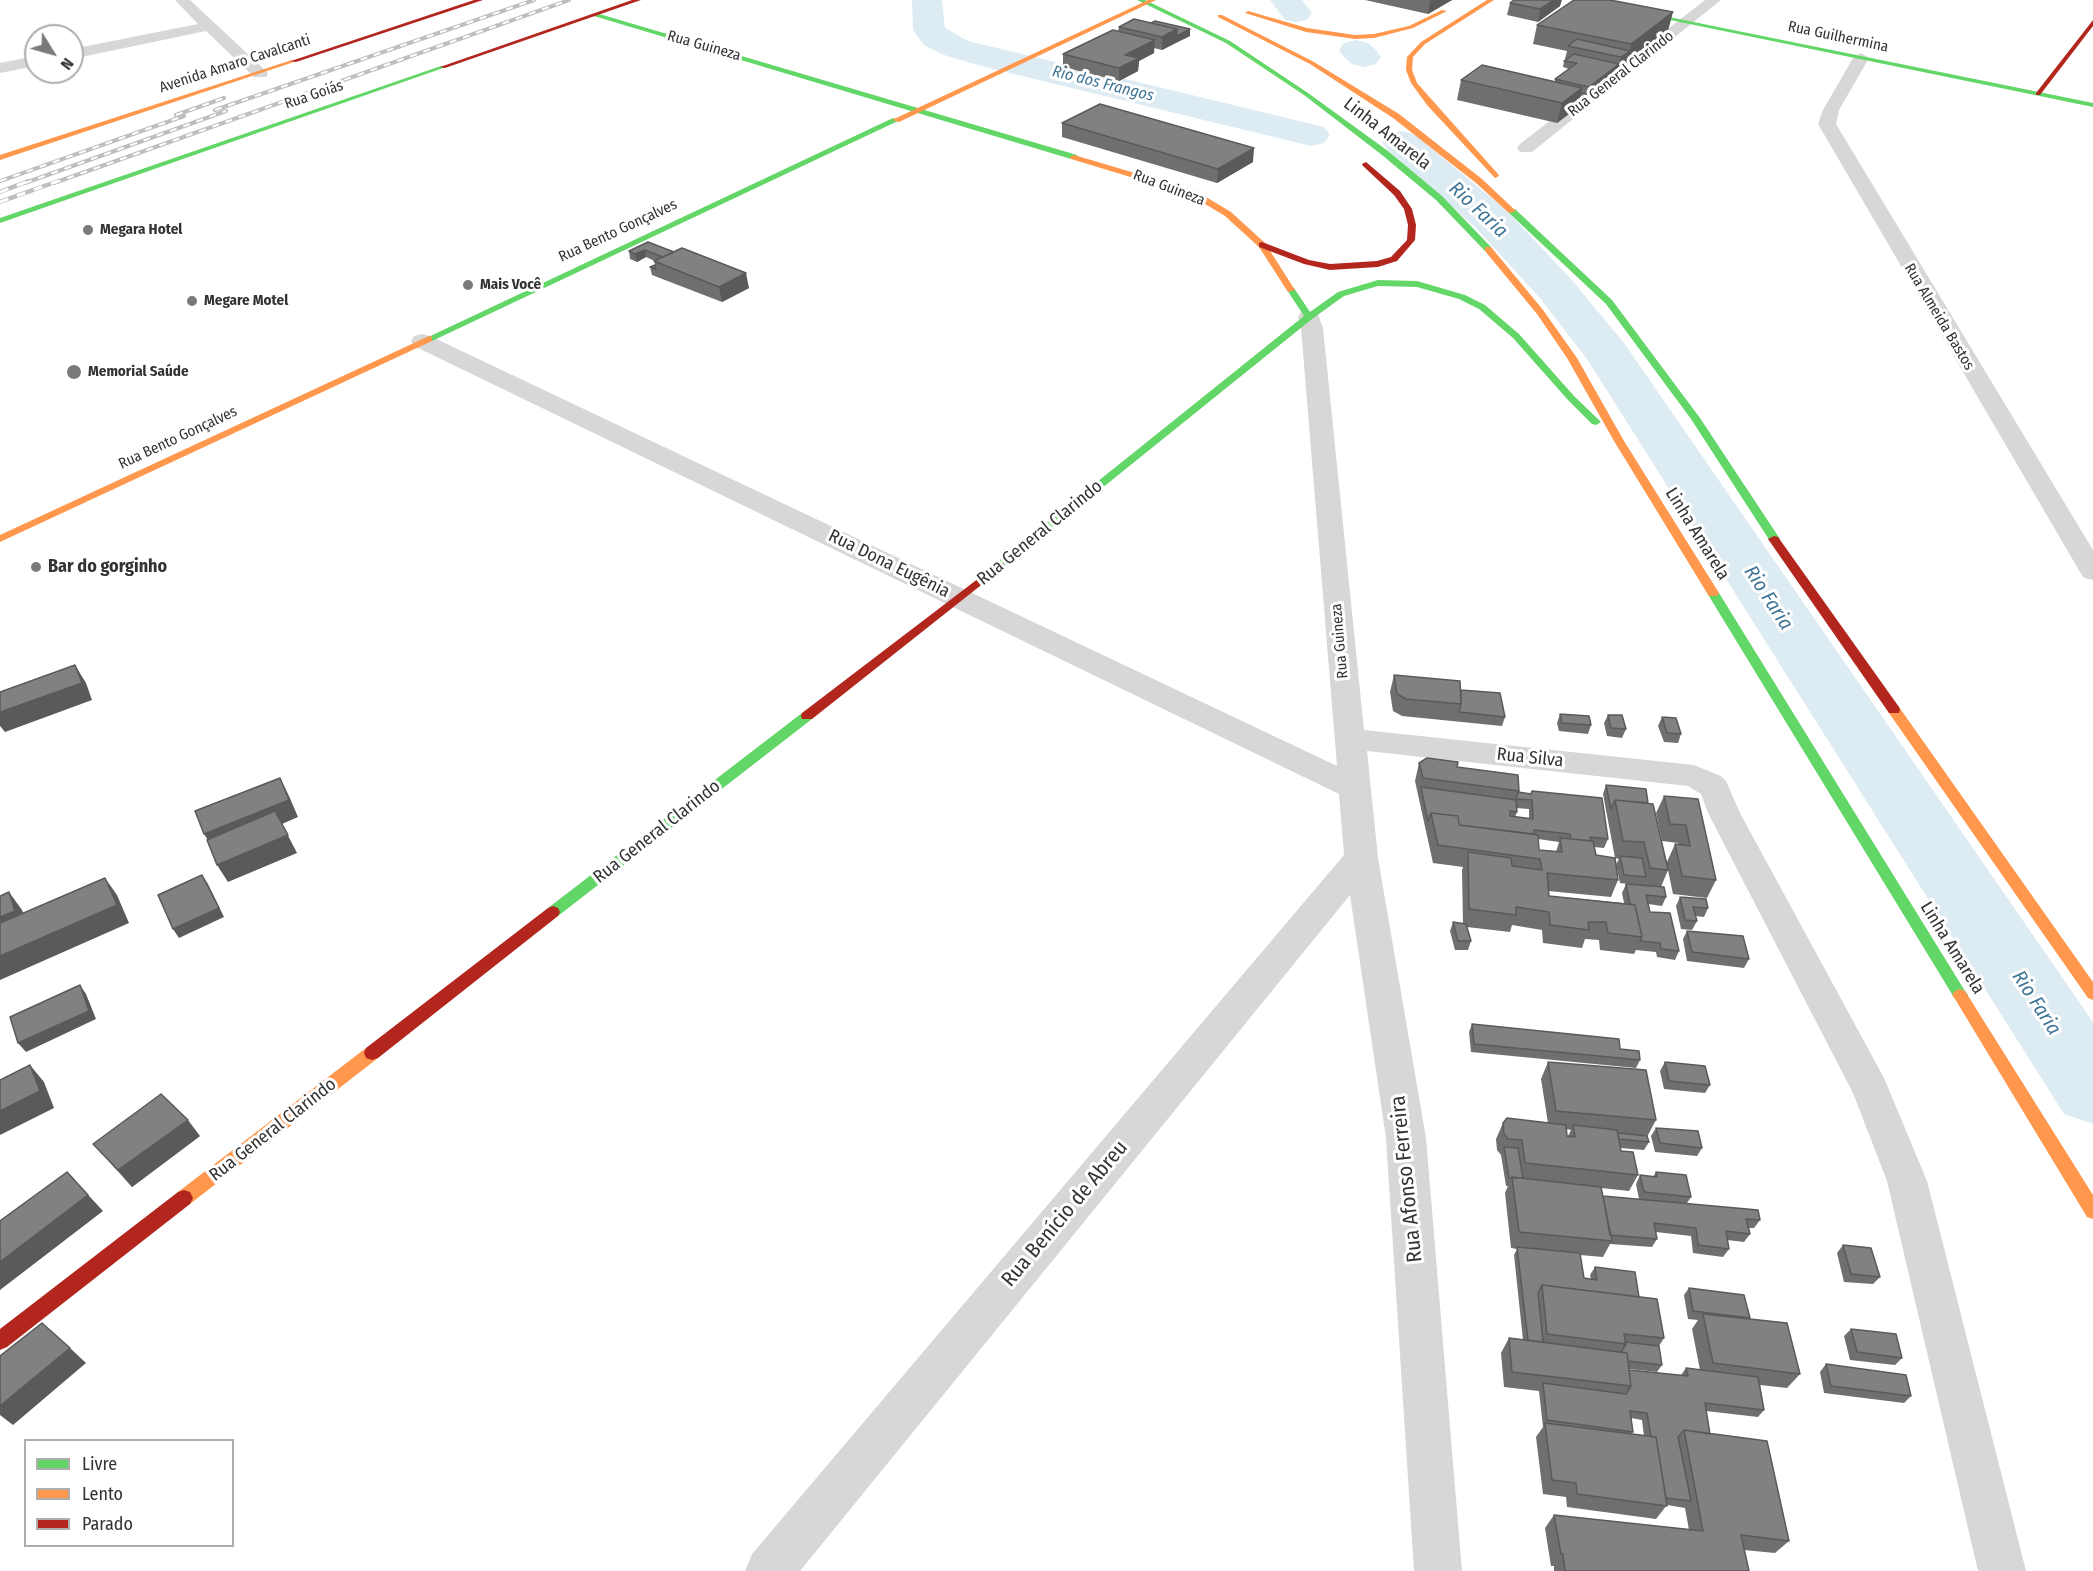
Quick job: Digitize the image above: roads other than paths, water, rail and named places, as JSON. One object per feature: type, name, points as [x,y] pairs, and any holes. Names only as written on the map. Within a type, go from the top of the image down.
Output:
[{"type":"main road","name":"Avenida Amaro Cavalcanti","points":[[0,158],[480,0]]},
{"type":"main road","name":"Rua Goiás","points":[[0,221],[638,0]]},
{"type":"main road","name":"Linha Amarela","points":[[1140,0],[1215,34],[1306,94],[1385,153],[1439,198],[1480,240],[1540,312],[1566,349],[1618,441],[2093,1211]]},
{"type":"main road","name":"Rua Bento Gonçalves","points":[[0,539],[1153,0]]},
{"type":"main road","points":[[1491,0],[1423,43],[1410,57],[1409,70],[1414,83],[1430,103],[1504,186],[1524,221]]},
{"type":"main road","name":"Rua Guilhermina","points":[[1576,0],[2093,105]]},
{"type":"main road","name":"Linha Amarela","points":[[1455,5],[1437,15],[1392,33],[1355,38],[1338,37],[1212,6],[1240,26],[1320,68],[1396,116],[1479,181],[1609,302],[1695,418],[1792,567],[2093,994]]},
{"type":"main road","name":"Rua Guineza","points":[[596,15],[918,109],[1192,193],[1228,214],[1262,245],[1309,317]]},
{"type":"main road","points":[[2038,94],[2093,22]]},
{"type":"main road","points":[[1263,66],[1316,119]]},
{"type":"main road","points":[[1262,245],[1307,262],[1330,267],[1378,264],[1394,259],[1403,252],[1411,240],[1412,225],[1408,209],[1397,193],[1357,156]]},
{"type":"main road","name":"Rua General Clarindo","points":[[0,1341],[959,598],[1309,317],[1341,294],[1359,286],[1378,283],[1417,284],[1462,297],[1482,308],[1516,336],[1570,398],[1618,441]]},
{"type":"main road","points":[[2035,910],[2093,977]]},
{"type":"street","points":[[182,0],[260,74]]},
{"type":"street","name":"Rua General Clarindo","points":[[1526,148],[1714,0]]},
{"type":"street","points":[[84,52],[208,26]]},
{"type":"street","name":"Rua Almeida Bastos","points":[[1861,58],[1831,110],[1827,124],[2093,572]]},
{"type":"street","points":[[0,68],[24,63]]},
{"type":"street","name":"Rua Guineza","points":[[1309,317],[1312,328],[1354,788]]},
{"type":"street","name":"Rua Dona Eugênia","points":[[422,341],[1354,788]]},
{"type":"street","name":"Rua Silva","points":[[1349,739],[1694,776],[1710,783],[1871,1090],[1907,1181],[2001,1571]]},
{"type":"street","name":"Rua Afonso Ferreira","points":[[1354,788],[1361,858],[1406,1138],[1438,1571]]},
{"type":"street","name":"Rua Benício de Abreu","points":[[769,1571],[1361,858]]},
{"type":"waterway","name":"Rio dos Frangos","points":[[927,0],[929,30],[936,38],[956,48],[985,57],[1311,135]]},
{"type":"waterway","name":"Rio Faria","points":[[1285,0],[1296,13]]},
{"type":"waterway","name":"Rio Faria","points":[[1356,50],[1364,57]]},
{"type":"waterway","name":"Rio Faria","points":[[1401,142],[1491,219],[1555,288],[1607,353],[2093,1089]]},
{"type":"railway","points":[[215,110],[534,0]]},
{"type":"railway","points":[[54,183],[569,0]]},
{"type":"railway","points":[[176,115],[224,98]]},
{"type":"railway","points":[[25,183],[226,111]]},
{"type":"railway","points":[[0,181],[184,116]]},
{"type":"railway","points":[[0,192],[29,181]]},
{"type":"railway","points":[[0,202],[58,181]]},
{"type":"place","name":"Megara Hotel","points":[[88,230]]},
{"type":"place","name":"Mais Você","points":[[468,285]]},
{"type":"place","name":"Megare Motel","points":[[192,301]]},
{"type":"place","name":"Memorial Saúde","points":[[74,372]]},
{"type":"place","name":"Bar do gorginho","points":[[36,567]]}]
